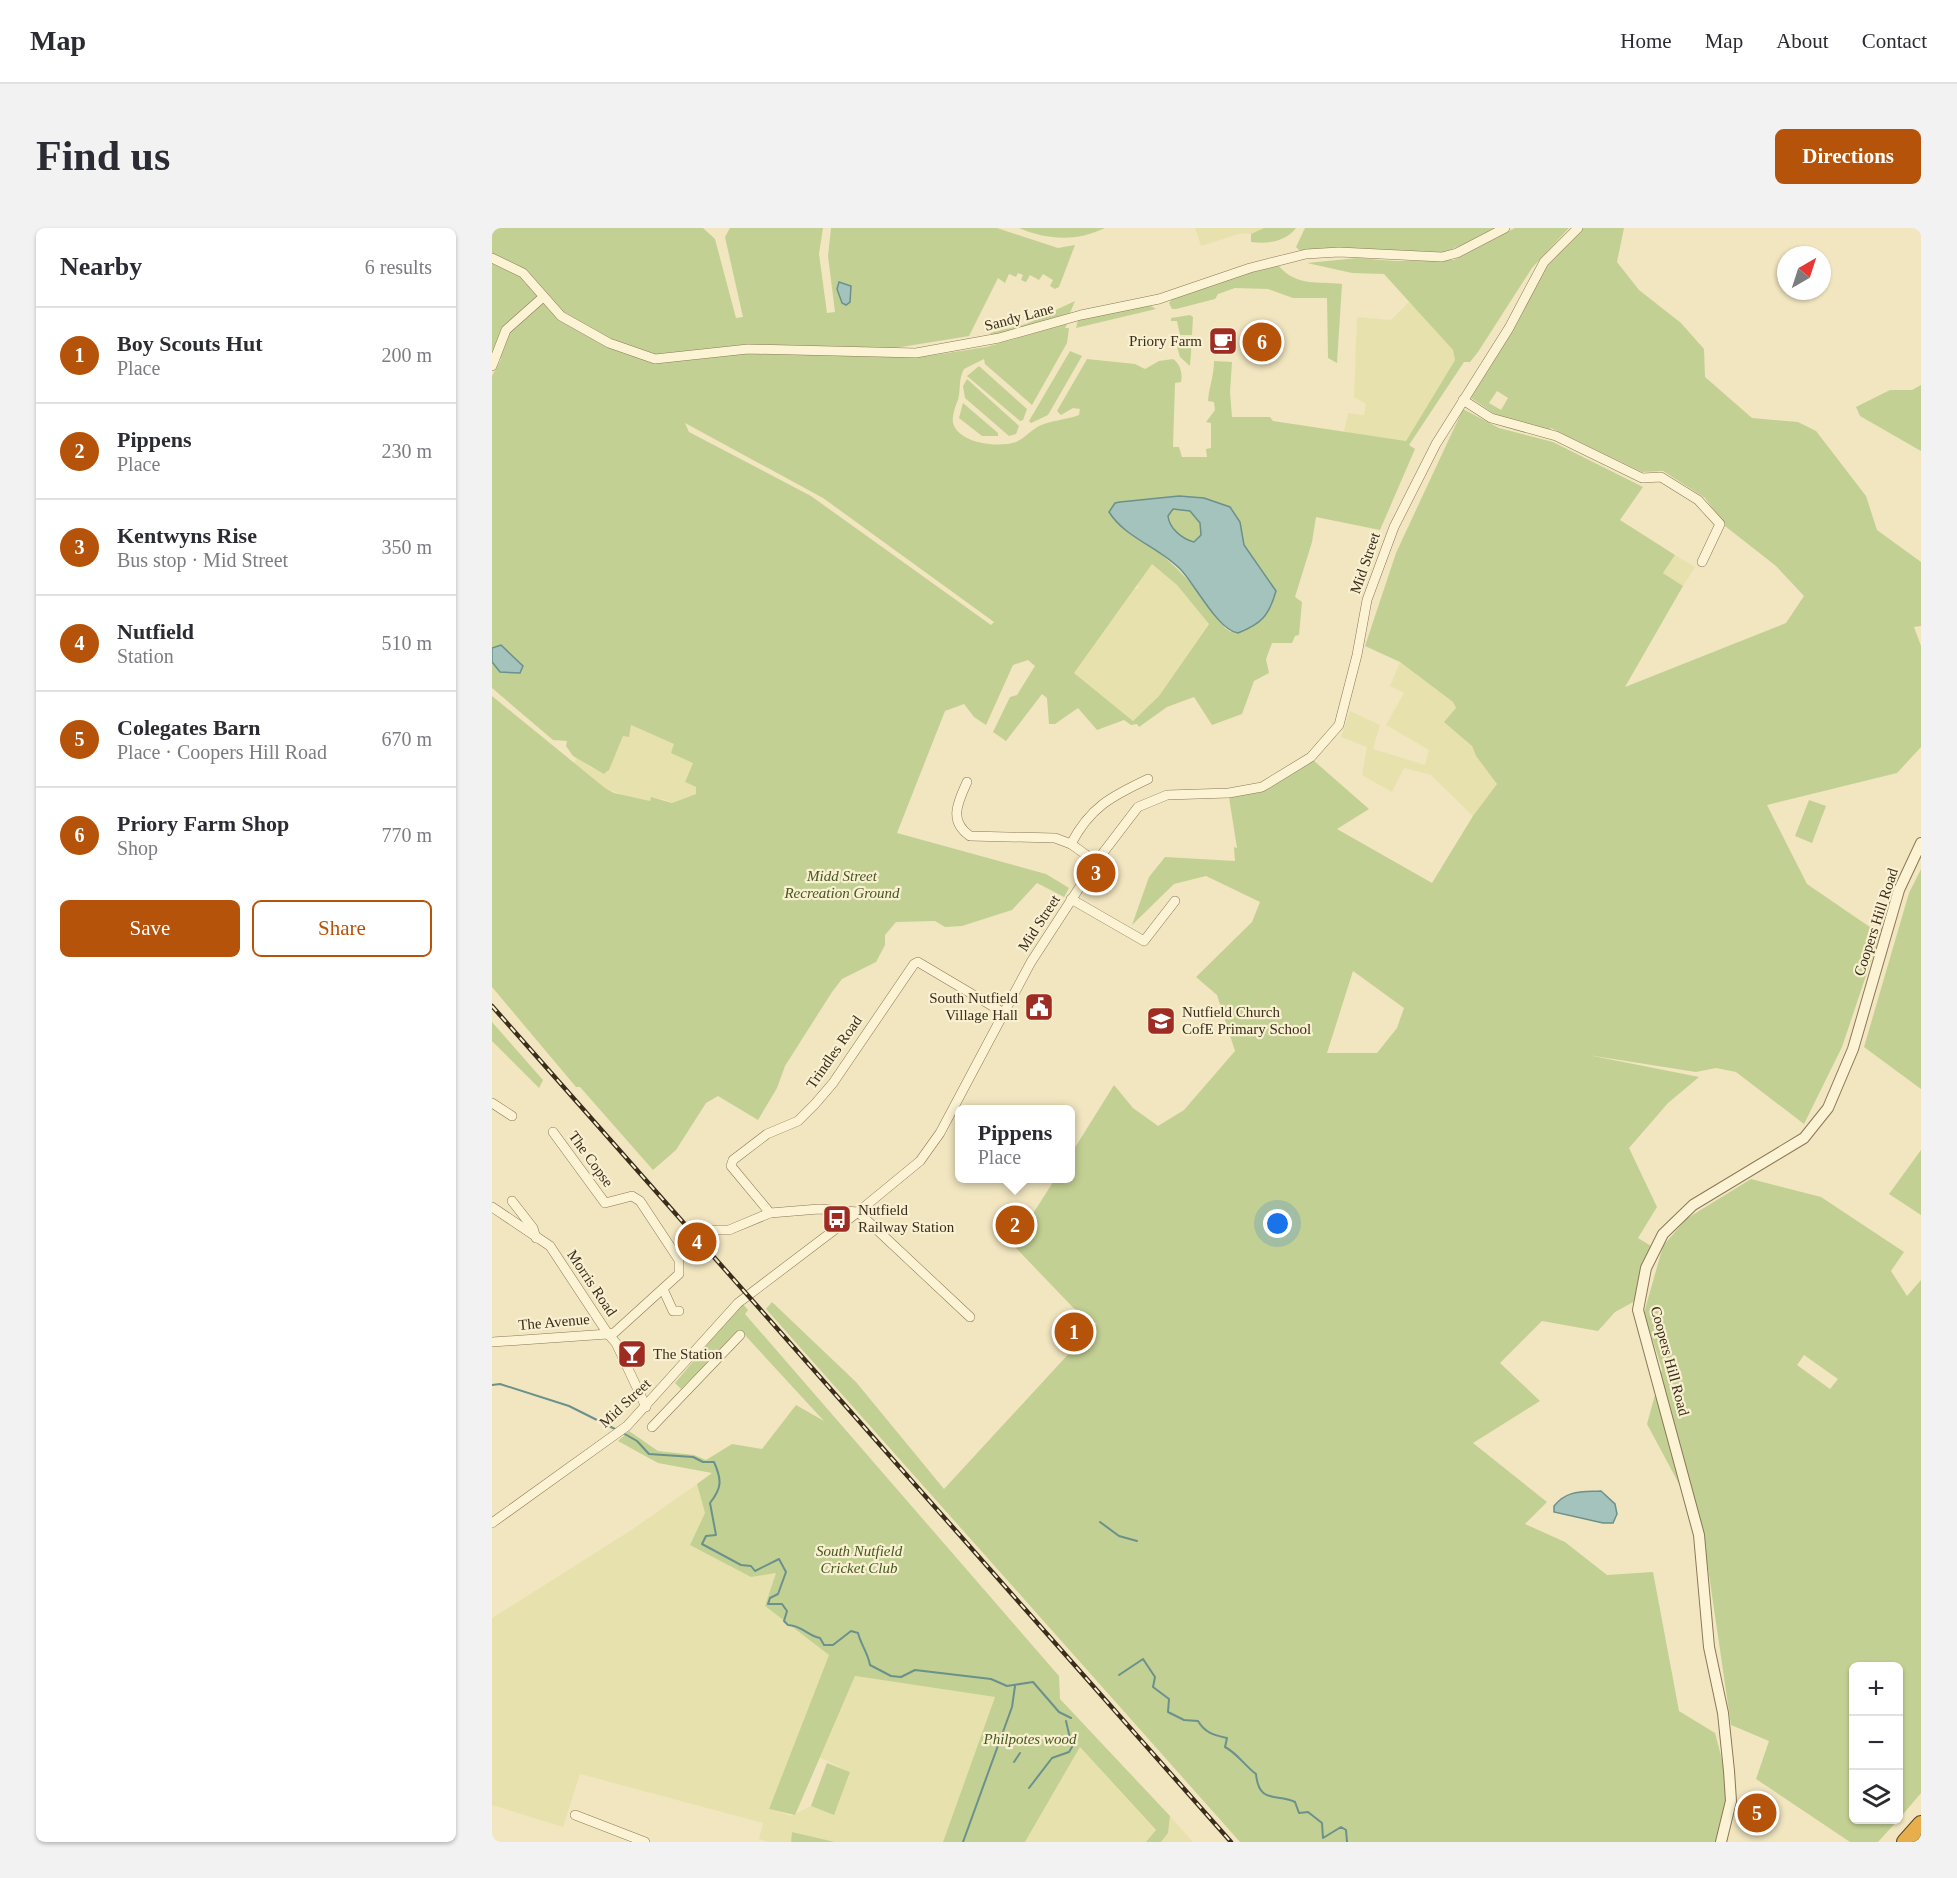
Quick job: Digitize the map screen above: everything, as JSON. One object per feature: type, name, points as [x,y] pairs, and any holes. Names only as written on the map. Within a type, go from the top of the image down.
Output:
[{"type":"highway","points":[[1905,1842],[1921,1824]]},
{"type":"street","name":"Sandy Lane","points":[[492,258],[523,273],[542,298],[561,316],[609,343],[655,359],[748,350],[916,353],[999,338],[1081,315],[1159,299],[1250,268],[1306,254],[1339,252],[1442,257],[1457,253],[1505,228]]},
{"type":"street","name":"Mid Street","points":[[492,1523],[627,1426],[738,1303],[858,1212],[920,1161],[940,1133],[1031,962],[1096,862],[1138,807],[1167,795],[1229,793],[1262,787],[1311,757],[1339,725],[1357,655],[1367,600],[1394,527],[1436,444],[1509,328],[1544,262],[1578,228]]},
{"type":"street","points":[[492,366],[506,330],[542,298]]},
{"type":"street","points":[[1463,400],[1491,418],[1556,436],[1642,478],[1661,477],[1698,500],[1720,524],[1702,562]]},
{"type":"street","points":[[1071,844],[1082,825],[1098,806],[1148,779]]},
{"type":"street","points":[[967,782],[958,801],[955,816],[962,830],[970,836],[982,838],[1041,836],[1060,839],[1096,862]]},
{"type":"street","name":"Coopers Hill Road","points":[[1721,1842],[1731,1801],[1723,1713],[1709,1647],[1699,1535],[1638,1310],[1646,1268],[1663,1234],[1693,1205],[1804,1138],[1828,1108],[1853,1049],[1899,890],[1921,843]]},
{"type":"street","points":[[1071,899],[1144,941],[1175,901]]},
{"type":"street","name":"Trindles Road","points":[[770,1213],[731,1166],[733,1161],[767,1134],[798,1121],[816,1104],[833,1083],[914,963],[918,962],[1004,1012]]},
{"type":"street","points":[[492,1102],[512,1116]]},
{"type":"street","name":"The Copse","points":[[553,1132],[605,1203],[628,1197],[636,1198],[659,1228],[679,1260],[680,1266],[679,1274],[663,1289]]},
{"type":"street","points":[[512,1201],[533,1227],[536,1238]]},
{"type":"street","name":"Morris Road","points":[[492,1207],[550,1246],[608,1334]]},
{"type":"street","points":[[711,1230],[729,1230],[770,1213],[819,1209],[858,1212],[970,1317]]},
{"type":"street","points":[[608,1334],[614,1333],[663,1289],[673,1311],[679,1311]]},
{"type":"street","name":"The Avenue","points":[[492,1342],[608,1334],[616,1343],[646,1407]]},
{"type":"street","points":[[652,1427],[741,1335]]},
{"type":"street","points":[[668,1383],[679,1399]]},
{"type":"street","points":[[575,1815],[645,1842]]},
{"type":"shaded area","points":[[1195,228],[1265,229],[1251,234],[1242,233],[1201,246]]},
{"type":"shaded area","points":[[1410,301],[1453,350],[1455,360],[1406,441],[1344,432],[1348,413],[1364,415],[1366,404],[1354,397],[1357,317],[1391,320]]},
{"type":"shaded area","points":[[1675,555],[1695,567],[1683,586],[1663,573]]},
{"type":"shaded area","points":[[1152,563],[1177,585],[1209,623],[1159,696],[1133,721],[1073,673],[1134,589],[1139,588],[1137,584]]},
{"type":"shaded area","points":[[1400,662],[1453,702],[1476,756],[1497,784],[1473,816],[1431,775],[1404,768],[1392,792],[1362,775],[1367,747],[1341,737],[1350,711],[1380,725],[1373,749],[1425,765],[1429,750],[1386,725],[1404,693],[1390,686]]},
{"type":"shaded area","points":[[631,725],[675,744],[693,763],[685,782],[696,787],[696,794],[672,803],[664,799],[650,801],[628,797],[605,788],[574,763],[577,758],[592,768],[607,773],[623,736],[628,737]]},
{"type":"shaded area","points":[[697,1484],[705,1513],[777,1573],[765,1606],[829,1655],[769,1809],[791,1816],[811,1806],[834,1814],[850,1772],[819,1757],[854,1676],[995,1697],[943,1842],[835,1842],[793,1832],[791,1842],[768,1842],[759,1839],[763,1823],[580,1774],[563,1827],[492,1805],[492,1618],[630,1531]]},
{"type":"shaded area","points":[[1080,1747],[1156,1831],[1146,1842],[1025,1842]]},
{"type":"shaded area","points":[[1170,1816],[1193,1842],[1161,1842],[1168,1833]]},
{"type":"green space","name":"Midd Street Recreation Ground","points":[[492,228],[703,228],[715,239],[736,318],[743,317],[725,237],[730,228],[823,228],[819,254],[827,313],[835,312],[828,256],[831,228],[997,228],[1058,248],[1075,245],[1059,287],[1055,289],[1050,286],[1053,280],[1043,274],[1039,280],[1030,275],[1026,282],[1021,280],[1023,275],[1018,273],[1016,277],[1009,274],[1005,283],[998,278],[969,336],[895,348],[842,348],[841,355],[928,356],[986,347],[1067,324],[1065,328],[1069,328],[1067,343],[1032,405],[985,364],[984,359],[964,369],[953,423],[963,436],[980,443],[1009,444],[1016,442],[1039,426],[1079,415],[1080,409],[1073,408],[1061,415],[1057,411],[1087,359],[1135,364],[1145,369],[1159,361],[1173,359],[1177,363],[1182,379],[1181,382],[1175,383],[1173,447],[1179,447],[1182,457],[1207,457],[1206,449],[1211,448],[1211,423],[1206,422],[1215,410],[1214,402],[1208,401],[1214,361],[1232,362],[1230,392],[1232,417],[1270,417],[1273,421],[1406,441],[1455,360],[1453,350],[1384,274],[1352,273],[1307,263],[1358,258],[1394,261],[1454,260],[1515,228],[1569,228],[1532,268],[1478,352],[1470,362],[1464,362],[1409,445],[1415,449],[1380,530],[1316,517],[1312,542],[1295,597],[1302,602],[1299,635],[1295,636],[1292,643],[1272,643],[1266,659],[1269,673],[1254,681],[1242,714],[1212,725],[1194,697],[1167,707],[1139,727],[1137,724],[1131,725],[1124,720],[1097,730],[1078,708],[1055,724],[1049,724],[1047,698],[1042,694],[1006,741],[993,732],[1010,697],[1017,695],[1035,666],[1028,660],[1013,665],[986,725],[974,717],[964,704],[945,711],[897,833],[1046,874],[1069,888],[1064,897],[1037,883],[1012,910],[962,926],[945,927],[935,921],[896,922],[885,935],[885,945],[876,962],[842,979],[832,992],[785,1066],[777,1088],[758,1120],[718,1096],[706,1103],[676,1150],[653,1170],[580,1087],[576,1087],[492,987],[492,696],[614,793],[650,801],[651,797],[672,803],[696,794],[696,787],[685,782],[693,763],[671,753],[674,744],[631,725],[629,737],[623,736],[609,770],[604,774],[573,756],[566,746],[567,741],[553,740],[492,688],[492,376],[501,359],[494,354],[492,358]],"holes":[[[685,423],[823,498],[994,622],[991,625],[811,496],[689,432]],[[1179,496],[1204,498],[1240,522],[1244,545],[1253,561],[1231,632],[1225,628],[1183,574],[1158,552],[1129,532],[1120,502]],[[1152,564],[1177,585],[1209,624],[1159,696],[1133,721],[1074,673]]]},
{"type":"green space","points":[[1019,228],[1105,228],[1083,236],[1062,238],[1040,235]]},
{"type":"green space","points":[[1264,228],[1296,228],[1292,233],[1276,241],[1251,242],[1251,234]]},
{"type":"green space","points":[[1305,228],[1496,228],[1481,238],[1444,252],[1299,250],[1296,247]]},
{"type":"green space","points":[[1583,228],[1624,228],[1617,262],[1639,290],[1681,323],[1704,349],[1705,377],[1752,418],[1798,422],[1816,431],[1866,496],[1877,530],[1921,562],[1921,626],[1914,627],[1921,646],[1921,747],[1897,773],[1767,805],[1807,884],[1880,934],[1842,1047],[1804,1124],[1736,1072],[1716,1068],[1696,1072],[1588,1055],[1699,1077],[1668,1103],[1629,1148],[1657,1207],[1638,1238],[1651,1246],[1643,1263],[1635,1301],[1615,1312],[1598,1331],[1542,1321],[1500,1363],[1540,1401],[1473,1443],[1547,1502],[1525,1524],[1565,1542],[1607,1575],[1653,1572],[1679,1711],[1715,1733],[1733,1801],[1724,1842],[1240,1842],[766,1309],[772,1302],[856,1382],[944,1489],[1097,1323],[1087,1322],[1013,1245],[1052,1183],[1075,1183],[1075,1148],[1114,1085],[1133,1108],[1158,1126],[1184,1110],[1235,1051],[1217,995],[1196,977],[1252,922],[1260,902],[1206,876],[1174,884],[1132,925],[1149,877],[1165,857],[1235,861],[1234,847],[1237,848],[1229,797],[1313,760],[1369,809],[1337,829],[1432,883],[1473,816],[1497,784],[1476,756],[1472,746],[1444,722],[1456,708],[1453,702],[1400,662],[1365,646],[1396,553],[1463,409],[1499,428],[1553,442],[1643,487],[1620,520],[1675,555],[1663,573],[1683,586],[1625,687],[1786,623],[1804,596],[1776,566],[1725,526],[1705,498],[1663,471],[1642,472],[1551,428],[1548,431],[1499,417],[1471,398],[1549,260]],"holes":[[[1497,391],[1508,398],[1501,410],[1489,403]],[[1353,971],[1404,1008],[1397,1028],[1377,1053],[1327,1053]]]},
{"type":"green space","points":[[1278,265],[1292,277],[1300,280],[1342,284],[1337,363],[1328,358],[1327,298],[1293,298],[1268,289],[1235,288],[1218,294],[1215,299],[1176,309],[1172,309],[1169,303],[1173,298],[1248,272]]},
{"type":"green space","points":[[1075,301],[1070,313],[993,336],[990,333],[1026,324]]},
{"type":"green space","points":[[1149,305],[1156,309],[1076,328],[1078,320]]},
{"type":"green space","points":[[1190,315],[1193,317],[1192,335],[1180,335],[1177,321],[1171,321],[1171,318]]},
{"type":"green space","points":[[1175,339],[1192,339],[1190,366],[1180,357]]},
{"type":"green space","points":[[1070,351],[1082,356],[1048,415],[1031,423],[1029,421]]},
{"type":"green space","points":[[979,366],[1027,409],[1023,420],[1020,421],[967,376]]},
{"type":"green space","points":[[967,379],[1019,426],[1016,434],[1009,436],[965,398],[963,386]]},
{"type":"green space","points":[[1921,385],[1921,451],[1860,416],[1856,407],[1890,390],[1912,390]]},
{"type":"green space","points":[[963,403],[998,433],[998,436],[982,436],[959,418]]},
{"type":"green space","points":[[1173,509],[1191,511],[1201,523],[1201,535],[1194,542],[1181,536],[1171,525],[1168,516]]},
{"type":"green space","points":[[1809,800],[1826,806],[1812,843],[1795,836]]},
{"type":"green space","points":[[1921,869],[1921,1089],[1864,1047],[1909,893]]},
{"type":"green space","points":[[492,1022],[543,1080],[539,1088],[492,1041]]},
{"type":"green space","points":[[1921,1150],[1921,1215],[1889,1194]]},
{"type":"green space","points":[[1751,1179],[1821,1197],[1904,1252],[1891,1271],[1907,1296],[1921,1280],[1921,1793],[1903,1814],[1903,1662],[1849,1662],[1849,1824],[1894,1824],[1878,1842],[1850,1842],[1756,1779],[1769,1741],[1731,1725],[1702,1527],[1647,1424],[1662,1369],[1644,1313],[1663,1246],[1686,1219]],"holes":[[[1804,1355],[1838,1379],[1830,1389],[1797,1365]]]},
{"type":"green space","points":[[742,1303],[748,1310],[745,1314],[1059,1676],[1060,1699],[1170,1816],[1168,1833],[1161,1842],[1146,1842],[1156,1830],[1080,1747],[1025,1842],[943,1842],[995,1697],[855,1676],[795,1815],[769,1809],[829,1655],[765,1606],[776,1573],[751,1577],[690,1545],[705,1513],[697,1484],[712,1473],[658,1463],[618,1441],[629,1431],[658,1451],[694,1455],[706,1460],[732,1444],[762,1449],[796,1405],[824,1421],[743,1333],[736,1332],[681,1389],[675,1383]]},
{"type":"green space","points":[[827,1763],[850,1772],[834,1815],[811,1806]]},
{"type":"green space","points":[[792,1832],[835,1842],[791,1842]]},
{"type":"water","points":[[839,282],[851,286],[850,302],[846,305],[842,303],[837,289]]},
{"type":"water","points":[[1179,496],[1204,498],[1230,507],[1240,522],[1244,545],[1276,591],[1267,613],[1253,626],[1238,633],[1223,624],[1182,571],[1116,521],[1109,512],[1115,503]],"holes":[[[1173,509],[1190,511],[1200,523],[1201,535],[1194,542],[1177,532],[1168,516]]]},
{"type":"water","points":[[501,645],[523,666],[520,673],[500,672],[492,662],[492,648]]},
{"type":"water","points":[[1601,1491],[1615,1504],[1617,1514],[1613,1523],[1603,1523],[1554,1512],[1554,1506],[1569,1494]]},
{"type":"waterway","points":[[492,1385],[500,1384],[569,1406],[615,1429]]},
{"type":"waterway","points":[[623,1433],[637,1441],[649,1454],[693,1457],[703,1462],[714,1462],[720,1484],[710,1503],[716,1535],[706,1536],[702,1544],[741,1565],[751,1566],[755,1571],[779,1559],[786,1572],[778,1594],[770,1598],[768,1604],[782,1604],[787,1611],[784,1621],[788,1625],[820,1638],[824,1645],[833,1645],[851,1631],[858,1633],[870,1665],[891,1676],[901,1677],[915,1670],[991,1679],[1007,1686],[1033,1682],[1059,1712],[1071,1718]]},
{"type":"waterway","points":[[1100,1522],[1119,1536],[1137,1541]]},
{"type":"waterway","points":[[1119,1675],[1143,1659],[1155,1677],[1153,1687],[1169,1699],[1168,1712],[1184,1720],[1198,1721],[1210,1733],[1227,1738],[1225,1747],[1256,1774],[1258,1784],[1265,1794],[1295,1802],[1299,1813],[1308,1812],[1322,1823],[1323,1838],[1341,1827],[1346,1830],[1347,1842]]},
{"type":"waterway","points":[[963,1842],[1012,1707],[1015,1686]]},
{"type":"waterway","points":[[1029,1788],[1052,1758],[1069,1752],[1072,1747],[1066,1721]]},
{"type":"waterway","points":[[1014,1762],[1020,1753]]},
{"type":"railway","points":[[492,1006],[1231,1842]]},
{"type":"place","name":"Priory Farm","points":[[1223,341]]},
{"type":"place","name":"Priory Farm Shop","points":[[1262,342]]},
{"type":"place","name":"Kentwyns Rise","points":[[1096,873]]},
{"type":"place","name":"South Nutfield Village Hall","points":[[1039,1007]]},
{"type":"place","name":"Nutfield Church CofE Primary School","points":[[1161,1021]]},
{"type":"place","name":"Nutfield Railway Station","points":[[837,1219]]},
{"type":"place","name":"Pippens","points":[[1015,1225]]},
{"type":"place","name":"Nutfield","points":[[697,1242]]},
{"type":"place","name":"Boy Scouts Hut","points":[[1074,1332]]},
{"type":"place","name":"The Station","points":[[632,1354]]},
{"type":"place","name":"Colegates Barn","points":[[1757,1813]]},
{"type":"park label","name":"South Nutfield Cricket Club","points":[[859,1560]]},
{"type":"park label","name":"Philpotes wood","points":[[1030,1739]]}]
